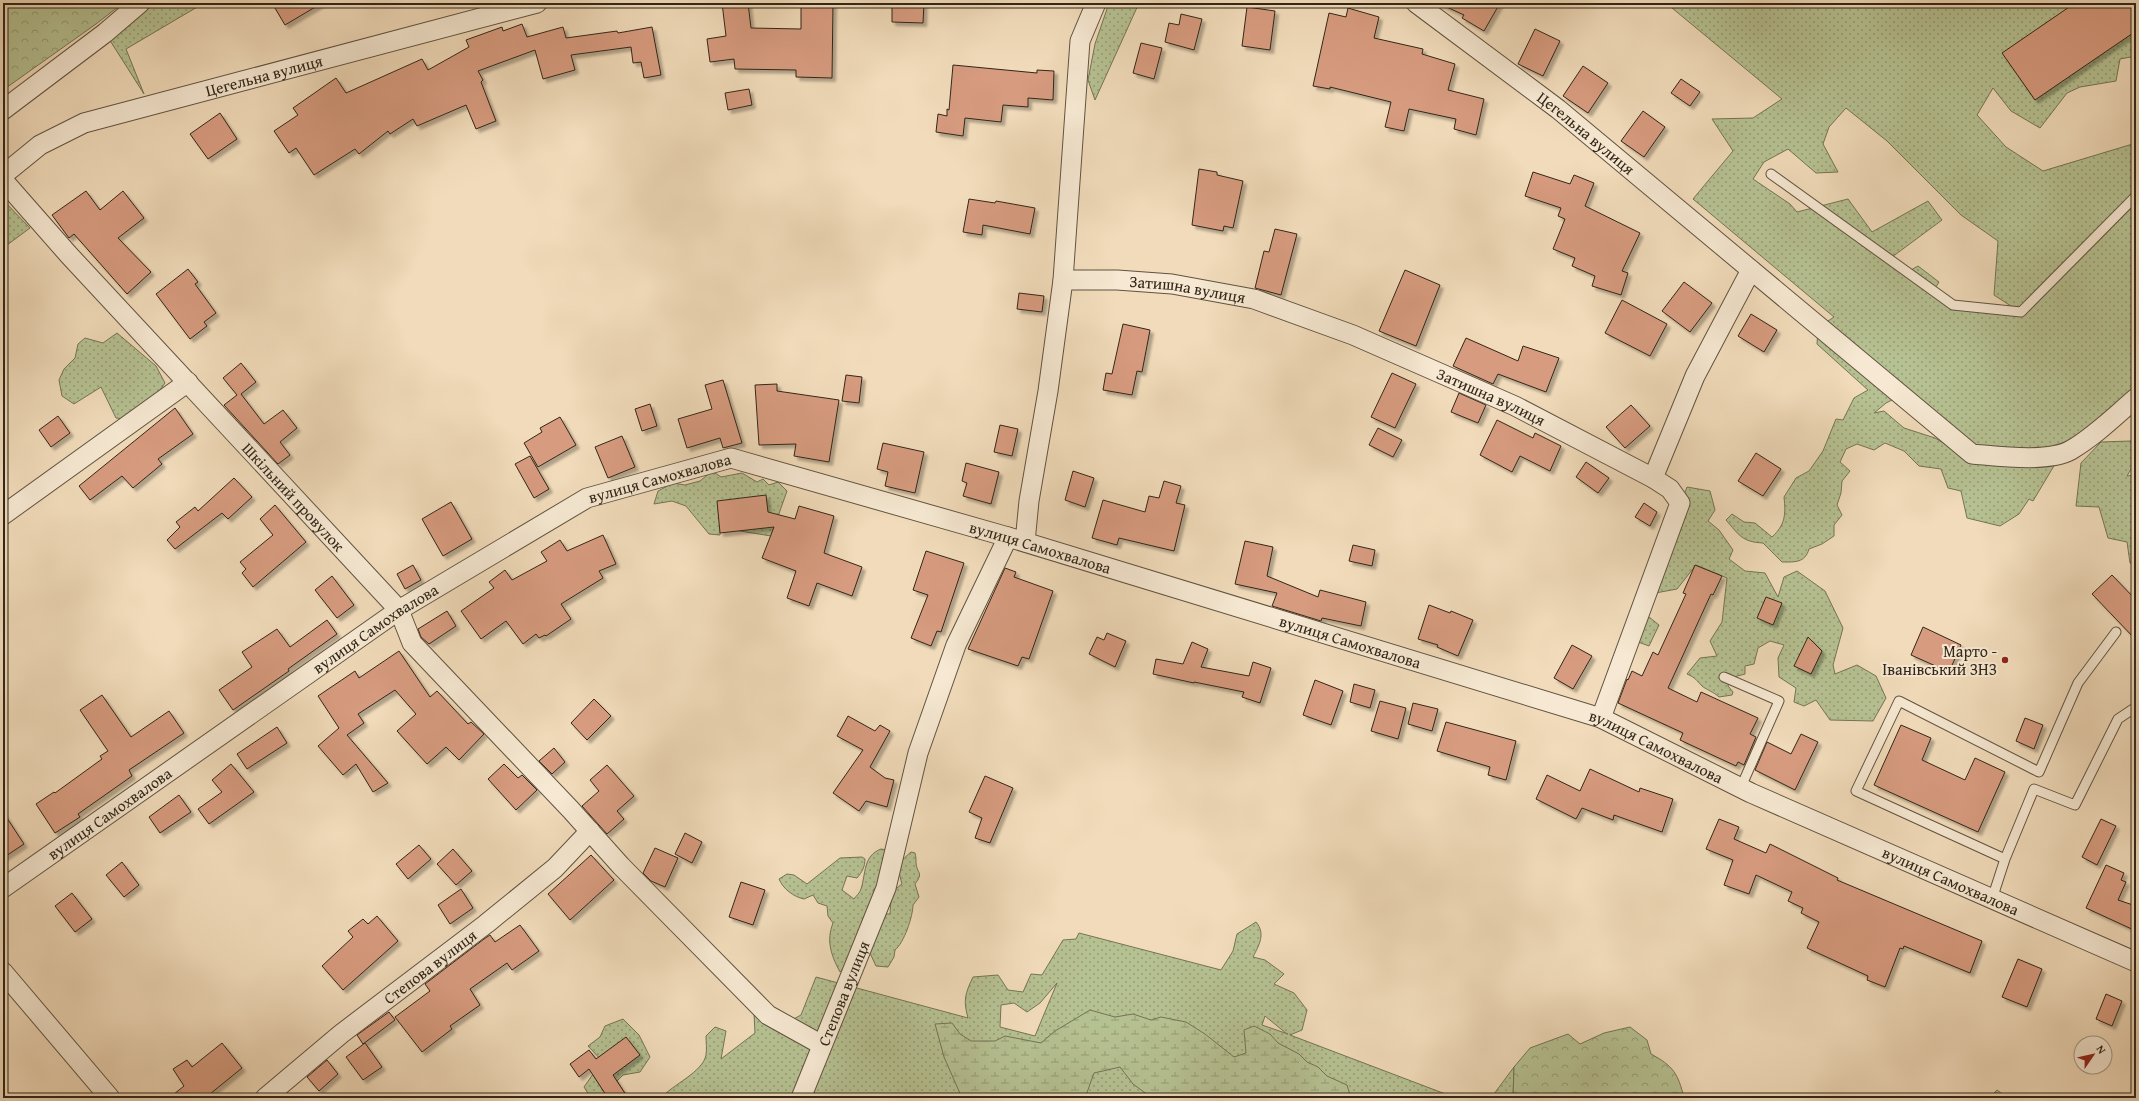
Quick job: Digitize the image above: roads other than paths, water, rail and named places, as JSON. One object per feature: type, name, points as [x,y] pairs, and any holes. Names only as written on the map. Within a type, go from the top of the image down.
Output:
[{"type":"street","points":[[3,110],[105,33],[140,3]]},
{"type":"street","name":"Цегельна вулиця","points":[[3,175],[40,145],[84,123],[537,3]]},
{"type":"street","points":[[1016,539],[1028,501],[1048,391],[1063,280],[1080,41],[1096,3]]},
{"type":"street","name":"Цегельна вулиця","points":[[1416,3],[1558,109],[1972,454],[2035,458],[2070,450],[2103,427],[2136,398]]},
{"type":"street","name":"Шкільний провулок","points":[[3,180],[68,254],[399,610]]},
{"type":"street","points":[[1653,478],[1695,376],[1751,270]]},
{"type":"street","name":"Затишна вулиця","points":[[1063,280],[1117,280],[1172,284],[1254,299],[1353,335],[1515,406],[1653,478],[1670,489],[1680,503],[1601,718]]},
{"type":"street","points":[[3,515],[188,382]]},
{"type":"street","name":"вулиця Самохвалова","points":[[3,888],[399,610],[587,498],[731,458],[1016,539],[1601,718],[1741,787],[2136,962]]},
{"type":"street","name":"Степова вулиця","points":[[399,610],[412,643],[590,831],[621,866],[768,1015],[822,1045],[886,888],[918,753],[956,645],[1016,539]]},
{"type":"street","name":"Степова вулиця","points":[[265,1098],[341,1034],[486,924],[543,878],[590,831]]},
{"type":"street","points":[[3,972],[110,1098]]},
{"type":"street","points":[[801,1098],[822,1045]]},
{"type":"lane","points":[[1771,174],[1953,305],[2021,312],[2136,196]]},
{"type":"lane","points":[[2006,859],[1856,791],[1898,702],[2039,772],[2078,683],[2116,632]]},
{"type":"lane","points":[[1724,677],[1779,701],[1741,787]]},
{"type":"lane","points":[[1992,898],[2034,789],[2075,805],[2118,719],[2136,707]]},
{"type":"place","name":"Марто - Іванівський ЗНЗ","points":[[2005,660]]}]
